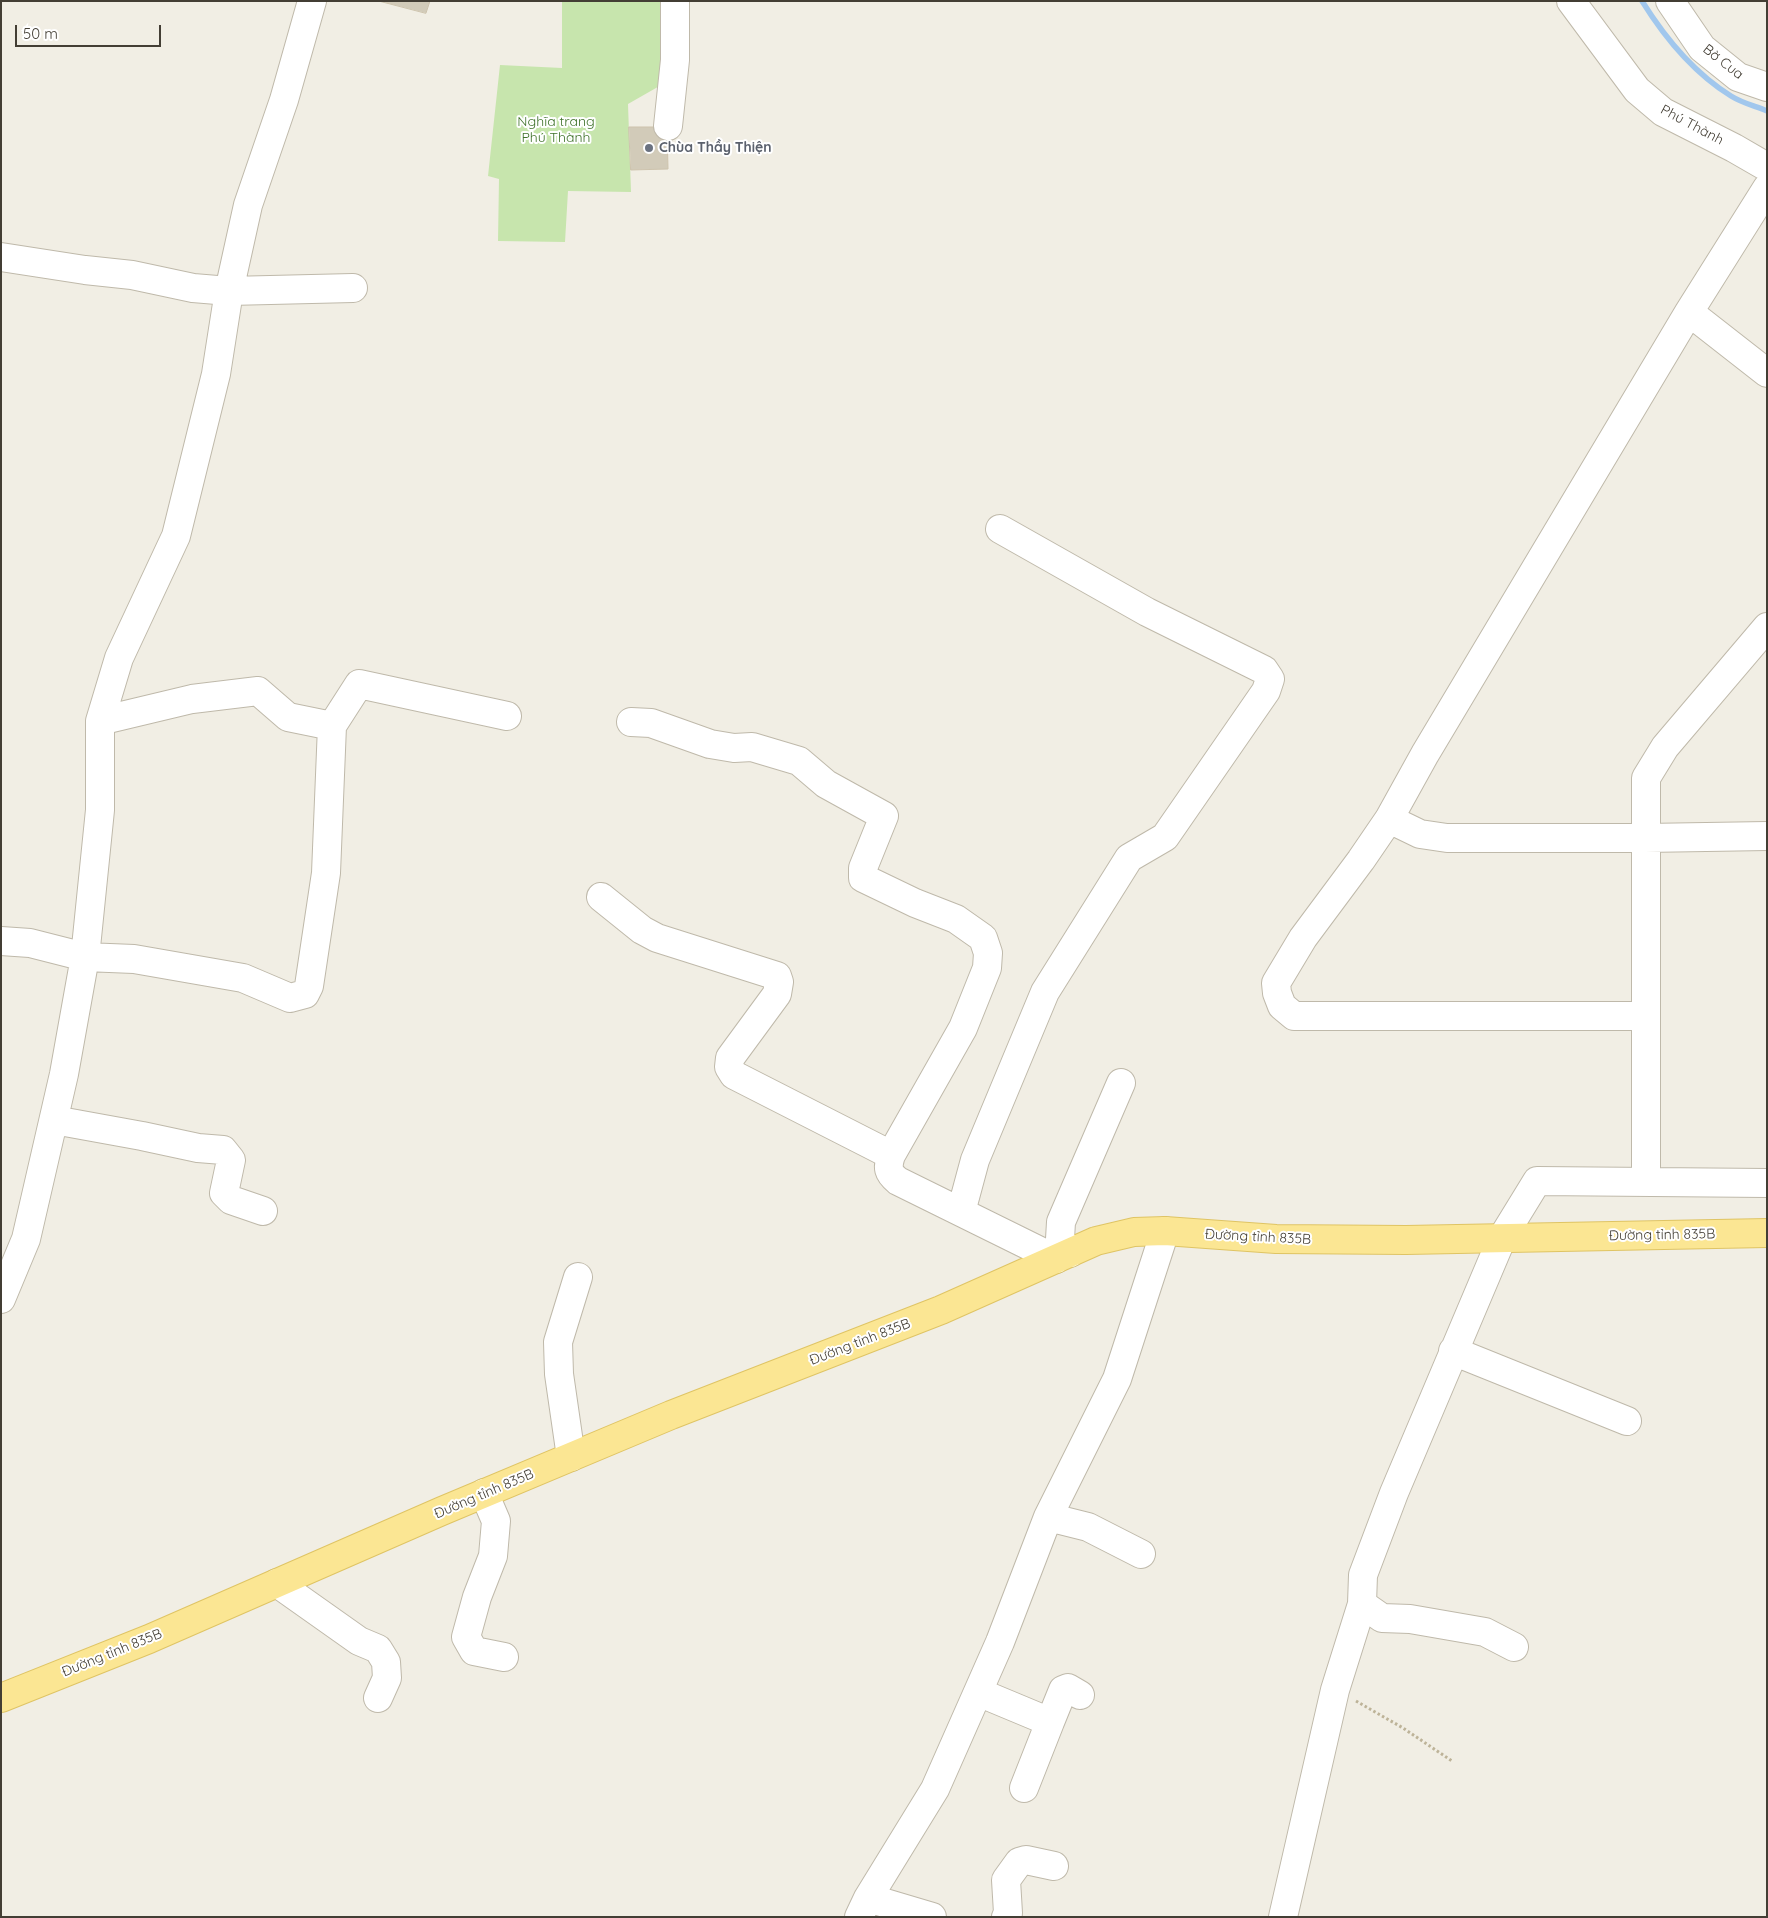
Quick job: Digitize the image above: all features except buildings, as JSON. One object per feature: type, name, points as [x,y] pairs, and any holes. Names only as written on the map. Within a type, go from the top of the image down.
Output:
[{"type":"main road","name":"Đường tỉnh 835B","points":[[1,1698],[149,1639],[671,1415],[942,1310],[1096,1241],[1134,1232],[1165,1231],[1276,1239],[1406,1240],[1767,1233]]},
{"type":"street","points":[[1,1300],[26,1239],[54,1120],[85,957],[100,810],[100,721],[119,658],[176,536],[216,374],[228,291],[248,205],[284,100],[312,1]]},
{"type":"street","points":[[668,126],[676,60],[675,1]]},
{"type":"street","name":"Phú Thành","points":[[1571,1],[1637,90],[1662,112],[1734,148],[1767,167]]},
{"type":"street","name":"Bờ Cua","points":[[1670,1],[1702,48],[1738,77],[1767,87]]},
{"type":"street","points":[[1646,1016],[1294,1016],[1282,1006],[1276,983],[1303,938],[1389,819],[1430,745],[1689,312],[1767,188]]},
{"type":"street","points":[[1,257],[132,275],[193,288],[228,291],[353,288]]},
{"type":"street","points":[[1689,312],[1767,373]]},
{"type":"street","points":[[960,1212],[975,1160],[1045,992],[1129,858],[1164,837],[1266,691],[1270,679],[1264,670],[1147,612],[1000,529]]},
{"type":"street","points":[[1646,1182],[1646,778],[1665,747],[1767,627]]},
{"type":"street","points":[[1,941],[30,943],[85,957],[134,959],[242,978],[290,998],[305,994],[309,986],[326,873],[332,726],[359,684],[507,716]]},
{"type":"street","points":[[100,721],[192,699],[258,691],[288,717],[332,726]]},
{"type":"street","points":[[631,722],[651,723],[710,744],[734,748],[752,747],[800,761],[826,784],[884,816],[863,868],[863,878],[915,903],[956,919],[983,938],[988,953],[987,968],[963,1028],[891,1155],[888,1170],[898,1181],[960,1212],[1063,1256]]},
{"type":"street","points":[[1389,819],[1420,834],[1447,838],[1767,836]]},
{"type":"street","points":[[601,897],[642,930],[657,938],[777,976],[780,982],[777,994],[730,1058],[728,1067],[734,1075],[891,1155]]},
{"type":"street","points":[[1063,1256],[1060,1222],[1121,1083]]},
{"type":"street","points":[[54,1120],[198,1148],[223,1150],[231,1160],[224,1193],[231,1200],[263,1212]]},
{"type":"street","points":[[1283,1917],[1336,1690],[1362,1604],[1363,1575],[1394,1493],[1502,1238],[1537,1181],[1767,1183]]},
{"type":"street","points":[[932,1917],[863,1907],[935,1788],[978,1692],[1000,1642],[1048,1517],[1117,1379],[1165,1231]]},
{"type":"street","points":[[571,1457],[559,1374],[558,1342],[578,1277]]},
{"type":"street","points":[[1454,1351],[1627,1421]]},
{"type":"street","points":[[484,1494],[496,1521],[493,1556],[477,1597],[466,1636],[474,1651],[504,1657]]},
{"type":"street","points":[[1048,1517],[1088,1527],[1141,1554]]},
{"type":"street","points":[[277,1583],[359,1642],[378,1649],[386,1662],[386,1678],[378,1698]]},
{"type":"street","points":[[1362,1604],[1382,1618],[1410,1619],[1485,1632],[1514,1647]]},
{"type":"street","points":[[1024,1788],[1063,1690],[1068,1688],[1080,1696]]},
{"type":"street","points":[[978,1692],[1050,1722]]},
{"type":"street","points":[[1006,1917],[1008,1913],[1006,1880],[1019,1862],[1026,1860],[1054,1866]]},
{"type":"path","points":[[1336,1690],[1403,1728],[1452,1761]]},
{"type":"green space","name":"Nghĩa trang Phú Thành","points":[[562,1],[669,1],[670,80],[628,104],[631,192],[568,191],[565,242],[498,241],[499,179],[488,176],[500,65],[562,68]]},
{"type":"waterway","points":[[1642,1],[1660,28],[1681,54],[1705,77],[1717,87],[1744,103],[1767,111]]},
{"type":"place","name":"Chùa Thầy Thiện","points":[[649,148]]}]
